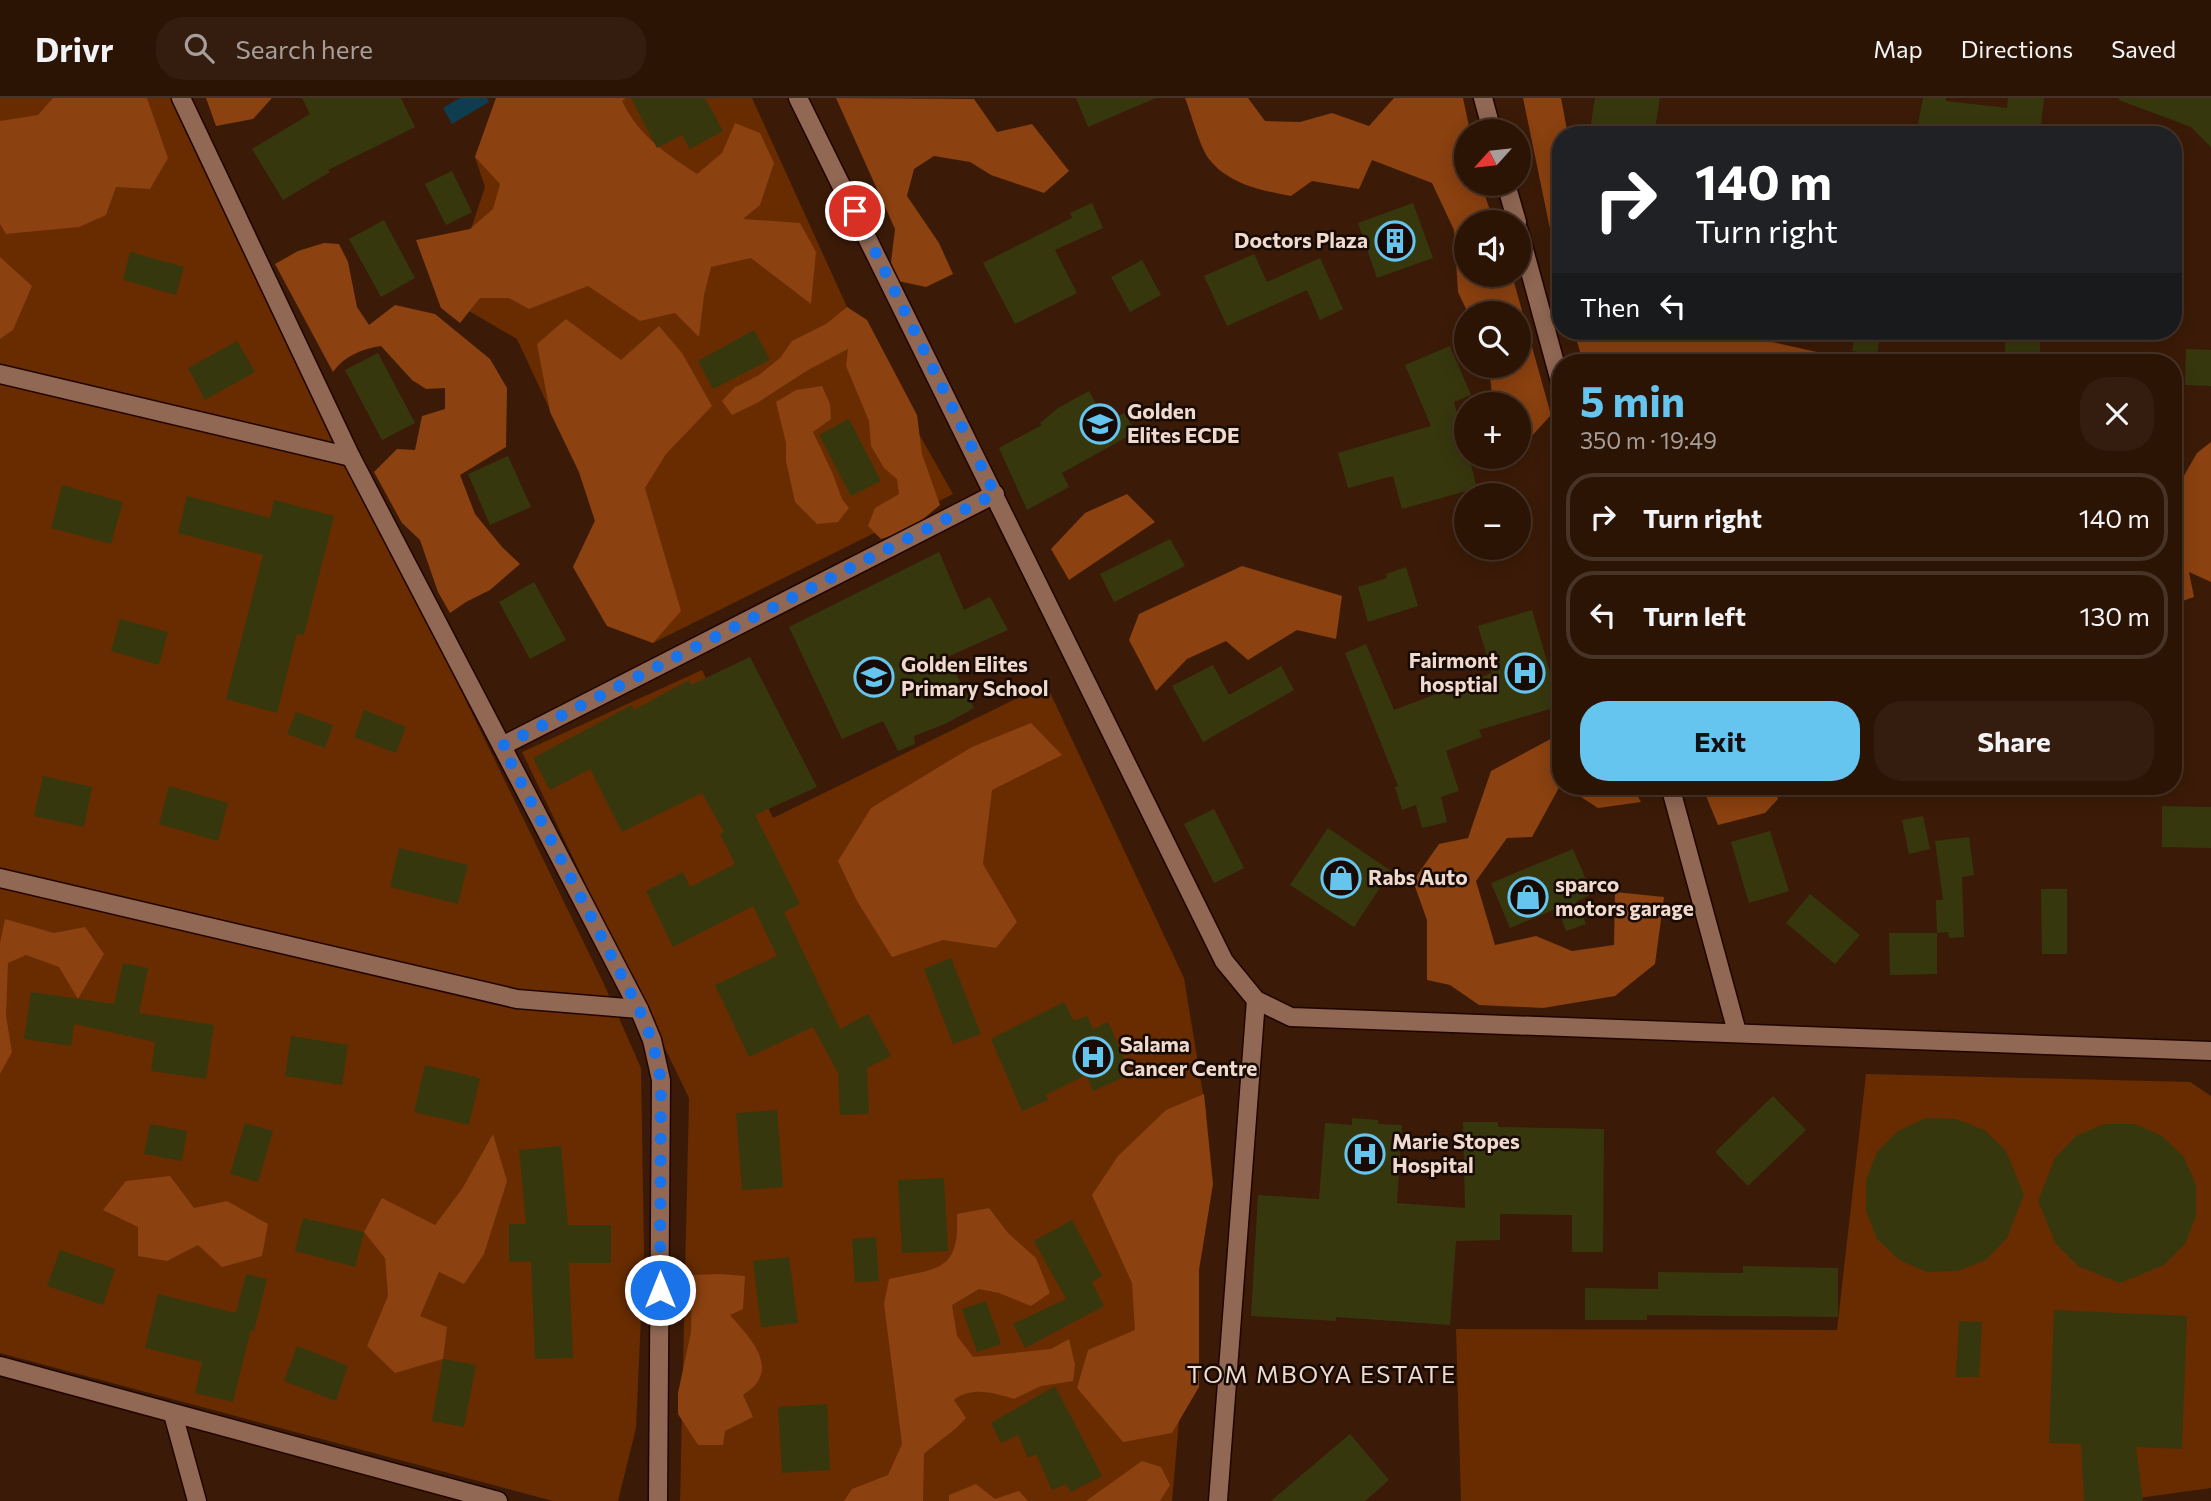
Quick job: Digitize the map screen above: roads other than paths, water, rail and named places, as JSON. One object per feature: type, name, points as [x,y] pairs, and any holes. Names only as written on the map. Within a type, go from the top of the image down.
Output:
[{"type":"street","points":[[181,98],[351,457],[639,1009],[652,1040],[661,1080],[658,1501]]},
{"type":"street","points":[[798,98],[1224,961],[1256,1000],[1291,1017],[2211,1051]]},
{"type":"street","points":[[1483,98],[1489,119]]},
{"type":"street","points":[[1531,275],[1553,354]]},
{"type":"street","points":[[0,374],[351,457]]},
{"type":"street","points":[[502,746],[995,494]]},
{"type":"street","points":[[1672,795],[1737,1032]]},
{"type":"street","points":[[0,878],[517,999],[639,1009]]},
{"type":"street","points":[[1218,1501],[1256,1000]]},
{"type":"street","points":[[0,1366],[498,1501]]},
{"type":"street","points":[[173,1414],[197,1501]]},
{"type":"water","points":[[460,98],[487,98],[489,102],[452,124],[443,108]]},
{"type":"place","name":"Doctors Plaza","points":[[1395,241]]},
{"type":"place","name":"Golden Elites ECDE","points":[[1100,424]]},
{"type":"place","name":"Fairmont hosptial","points":[[1525,673]]},
{"type":"place","name":"Golden Elites Primary School","points":[[874,677]]},
{"type":"place","name":"Rabs Auto","points":[[1341,878]]},
{"type":"place","name":"sparco motors garage","points":[[1528,897]]},
{"type":"place","name":"Salama Cancer Centre","points":[[1093,1057]]},
{"type":"place","name":"Marie Stopes Hospital","points":[[1365,1154]]},
{"type":"district","name":"TOM MBOYA ESTATE","points":[[1322,1375]]}]
